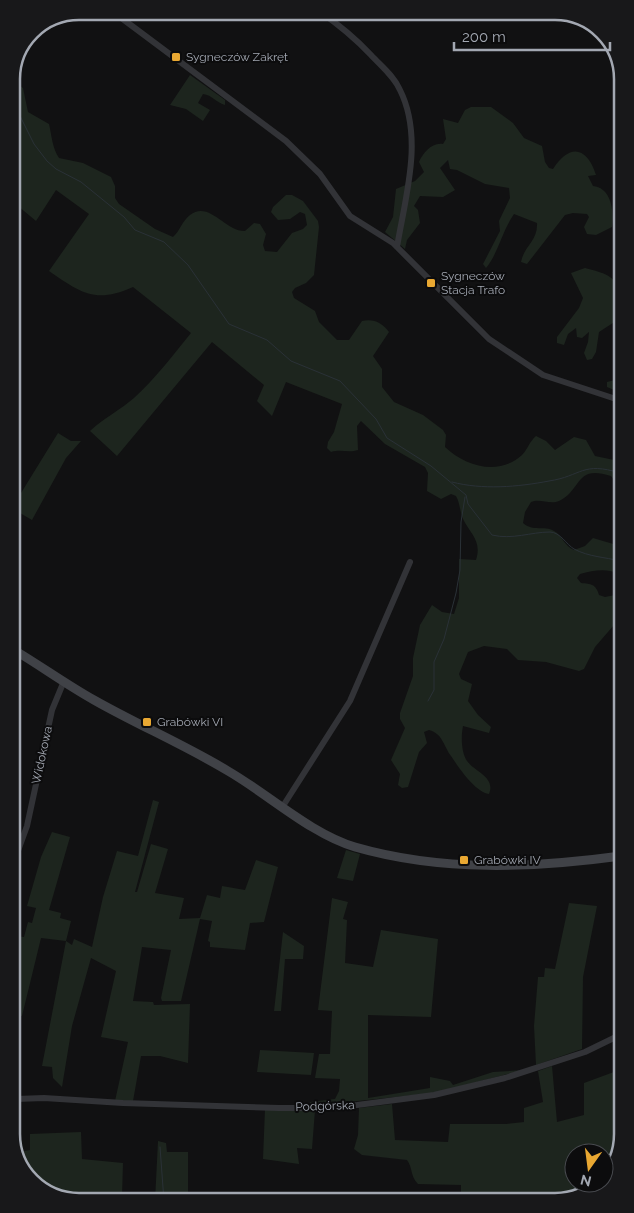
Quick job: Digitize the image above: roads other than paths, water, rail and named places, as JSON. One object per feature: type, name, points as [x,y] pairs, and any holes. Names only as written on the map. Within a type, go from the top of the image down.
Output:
[{"type":"street","points":[[124,20],[286,141],[320,174],[350,216],[397,247],[489,339],[515,358],[543,374],[614,398]]},
{"type":"street","points":[[332,20],[341,26],[390,75],[400,89],[405,102],[409,122],[411,158],[397,247]]},
{"type":"street","points":[[283,806],[350,702],[410,562]]},
{"type":"street","points":[[20,654],[94,700],[227,770],[329,835],[346,843],[409,860],[453,864],[527,865],[614,857]]},
{"type":"street","name":"Widokowa","points":[[20,845],[27,826],[52,710],[64,681]]},
{"type":"street","name":"Podgórska","points":[[20,1099],[44,1098],[132,1103],[317,1108],[378,1103],[434,1095],[505,1078],[585,1052],[614,1038]]},
{"type":"waterway","points":[[20,116],[34,144],[56,169],[81,182],[124,217],[135,230],[164,242],[188,265],[229,324],[267,340],[291,361],[340,381],[376,419],[387,438],[431,466],[466,495],[468,504],[492,535],[507,537],[550,532],[560,536],[571,547],[580,552],[614,560]]},
{"type":"waterway","points":[[452,482],[475,486],[500,487],[560,479],[590,469],[598,468],[614,472]]},
{"type":"waterway","points":[[428,701],[434,690],[434,662],[444,639],[456,593],[460,570],[461,522],[465,497]]},
{"type":"waterway","points":[[160,1147],[163,1193]]},
{"type":"place","name":"Sygneczów Zakręt","points":[[176,57]]},
{"type":"place","name":"Sygneczów Stacja Trafo","points":[[431,283]]},
{"type":"place","name":"Grabówki VI","points":[[147,722]]},
{"type":"place","name":"Grabówki IV","points":[[464,860]]}]
